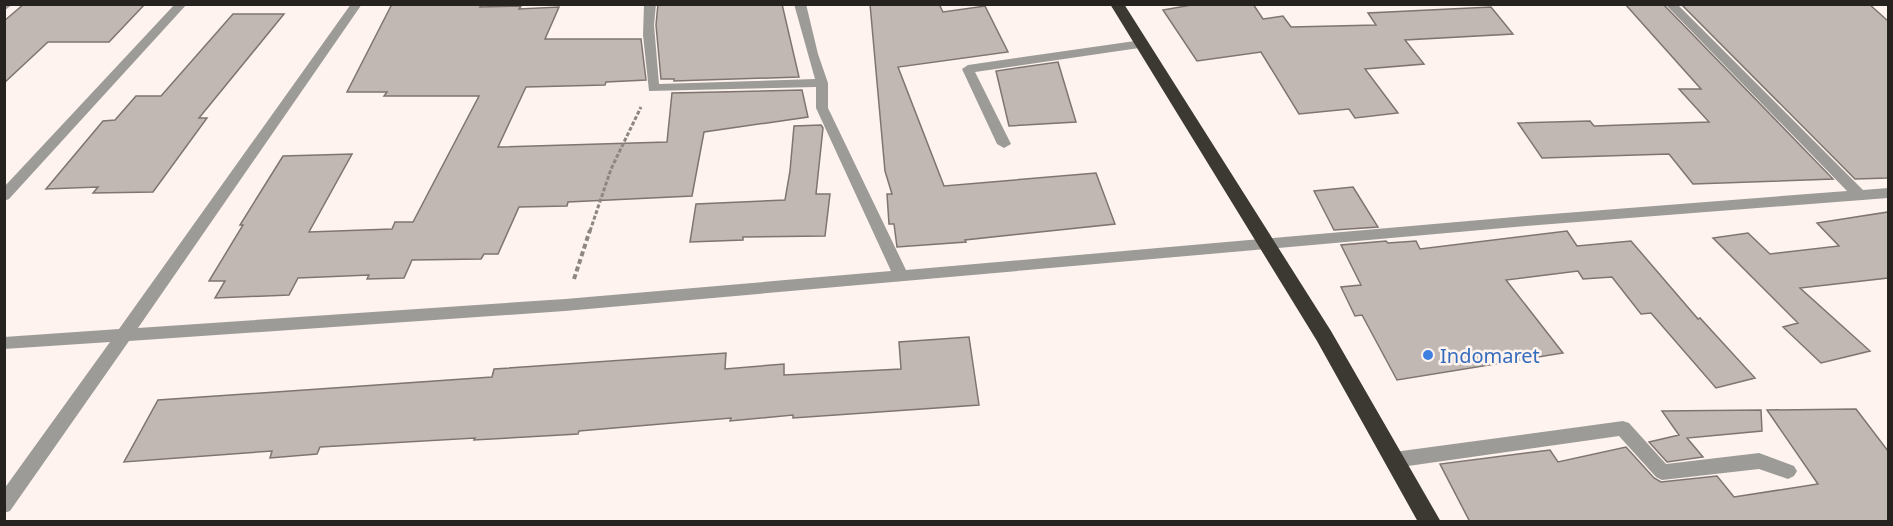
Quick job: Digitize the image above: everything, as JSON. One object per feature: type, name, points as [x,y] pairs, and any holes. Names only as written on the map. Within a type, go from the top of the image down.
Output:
[{"type":"highway","points":[[1117,4],[1324,336],[1430,522]]},
{"type":"street","points":[[4,196],[182,4]]},
{"type":"street","points":[[4,505],[357,4]]},
{"type":"street","points":[[650,4],[647,20],[653,63],[653,87],[822,83]]},
{"type":"street","points":[[800,4],[812,54],[822,83],[822,108],[901,276]]},
{"type":"street","points":[[1670,4],[1860,196]]},
{"type":"street","points":[[1004,144],[968,69],[1142,44]]},
{"type":"street","points":[[4,343],[124,337],[565,305],[1526,221],[1888,194]]},
{"type":"street","points":[[1394,460],[1623,428],[1662,472],[1759,461],[1788,471]]},
{"type":"path","points":[[565,305],[604,191],[630,127],[653,87]]},
{"type":"building","points":[[24,4],[145,4],[109,42],[48,42],[4,83],[4,21]]},
{"type":"building","points":[[392,4],[521,6],[519,9],[559,7],[545,39],[641,39],[646,80],[606,82],[605,85],[526,87],[498,147],[667,142],[672,93],[802,90],[808,117],[704,132],[692,196],[568,202],[567,206],[519,207],[498,254],[484,254],[481,259],[412,260],[404,278],[367,279],[369,275],[298,278],[289,295],[215,298],[225,281],[209,281],[243,225],[240,225],[283,156],[352,154],[309,232],[392,229],[395,222],[413,222],[479,96],[384,96],[387,92],[347,92]]},
{"type":"building","points":[[658,4],[782,4],[799,77],[674,81],[674,79],[661,79],[656,25]]},
{"type":"building","points":[[870,4],[939,4],[943,12],[985,6],[1008,52],[898,67],[944,186],[1096,173],[1115,224],[965,240],[966,242],[897,247],[894,224],[889,224],[887,194],[892,194],[885,171]]},
{"type":"building","points":[[1197,4],[1253,4],[1263,19],[1283,16],[1291,27],[1376,25],[1368,13],[1491,7],[1513,34],[1405,40],[1424,64],[1365,69],[1398,113],[1355,118],[1349,109],[1299,114],[1261,52],[1197,61],[1163,10]]},
{"type":"building","points":[[1625,4],[1663,4],[1833,179],[1693,184],[1669,154],[1542,158],[1518,123],[1590,121],[1594,126],[1709,122],[1679,89],[1701,89]]},
{"type":"building","points":[[1681,4],[1869,4],[1888,21],[1888,178],[1855,179]]},
{"type":"building","points":[[233,14],[284,14],[199,118],[207,118],[153,192],[93,193],[98,187],[46,189],[103,121],[115,120],[136,96],[161,96]]},
{"type":"building","points":[[1058,62],[1076,122],[1009,126],[996,71]]},
{"type":"building","points":[[821,125],[823,128],[816,194],[830,194],[825,236],[743,237],[743,240],[690,242],[696,204],[785,200],[794,126]]},
{"type":"building","points":[[1353,187],[1378,227],[1334,230],[1314,191]]},
{"type":"building","points":[[1888,212],[1888,278],[1800,288],[1870,351],[1821,363],[1783,327],[1798,323],[1713,238],[1748,233],[1770,254],[1839,246],[1817,223]]},
{"type":"building","points":[[1567,231],[1577,246],[1631,241],[1698,319],[1700,318],[1755,378],[1716,388],[1651,313],[1641,314],[1612,277],[1583,279],[1578,271],[1506,280],[1563,353],[1397,380],[1362,315],[1355,316],[1341,287],[1361,285],[1341,245],[1416,241],[1420,249]]},
{"type":"building","points":[[969,337],[979,405],[793,418],[793,415],[730,421],[731,418],[579,431],[578,434],[320,447],[317,454],[270,458],[272,451],[124,462],[158,400],[492,377],[494,369],[726,353],[725,369],[784,364],[784,375],[901,369],[899,342]]},
{"type":"building","points":[[1856,409],[1888,451],[1888,522],[1470,522],[1440,464],[1550,450],[1558,462],[1626,447],[1654,478],[1661,482],[1717,476],[1734,497],[1818,484],[1767,410]]},
{"type":"building","points":[[1761,410],[1762,431],[1687,438],[1703,457],[1667,462],[1649,442],[1679,435],[1662,411]]},
{"type":"place","name":"Indomaret","points":[[1428,355]]}]
